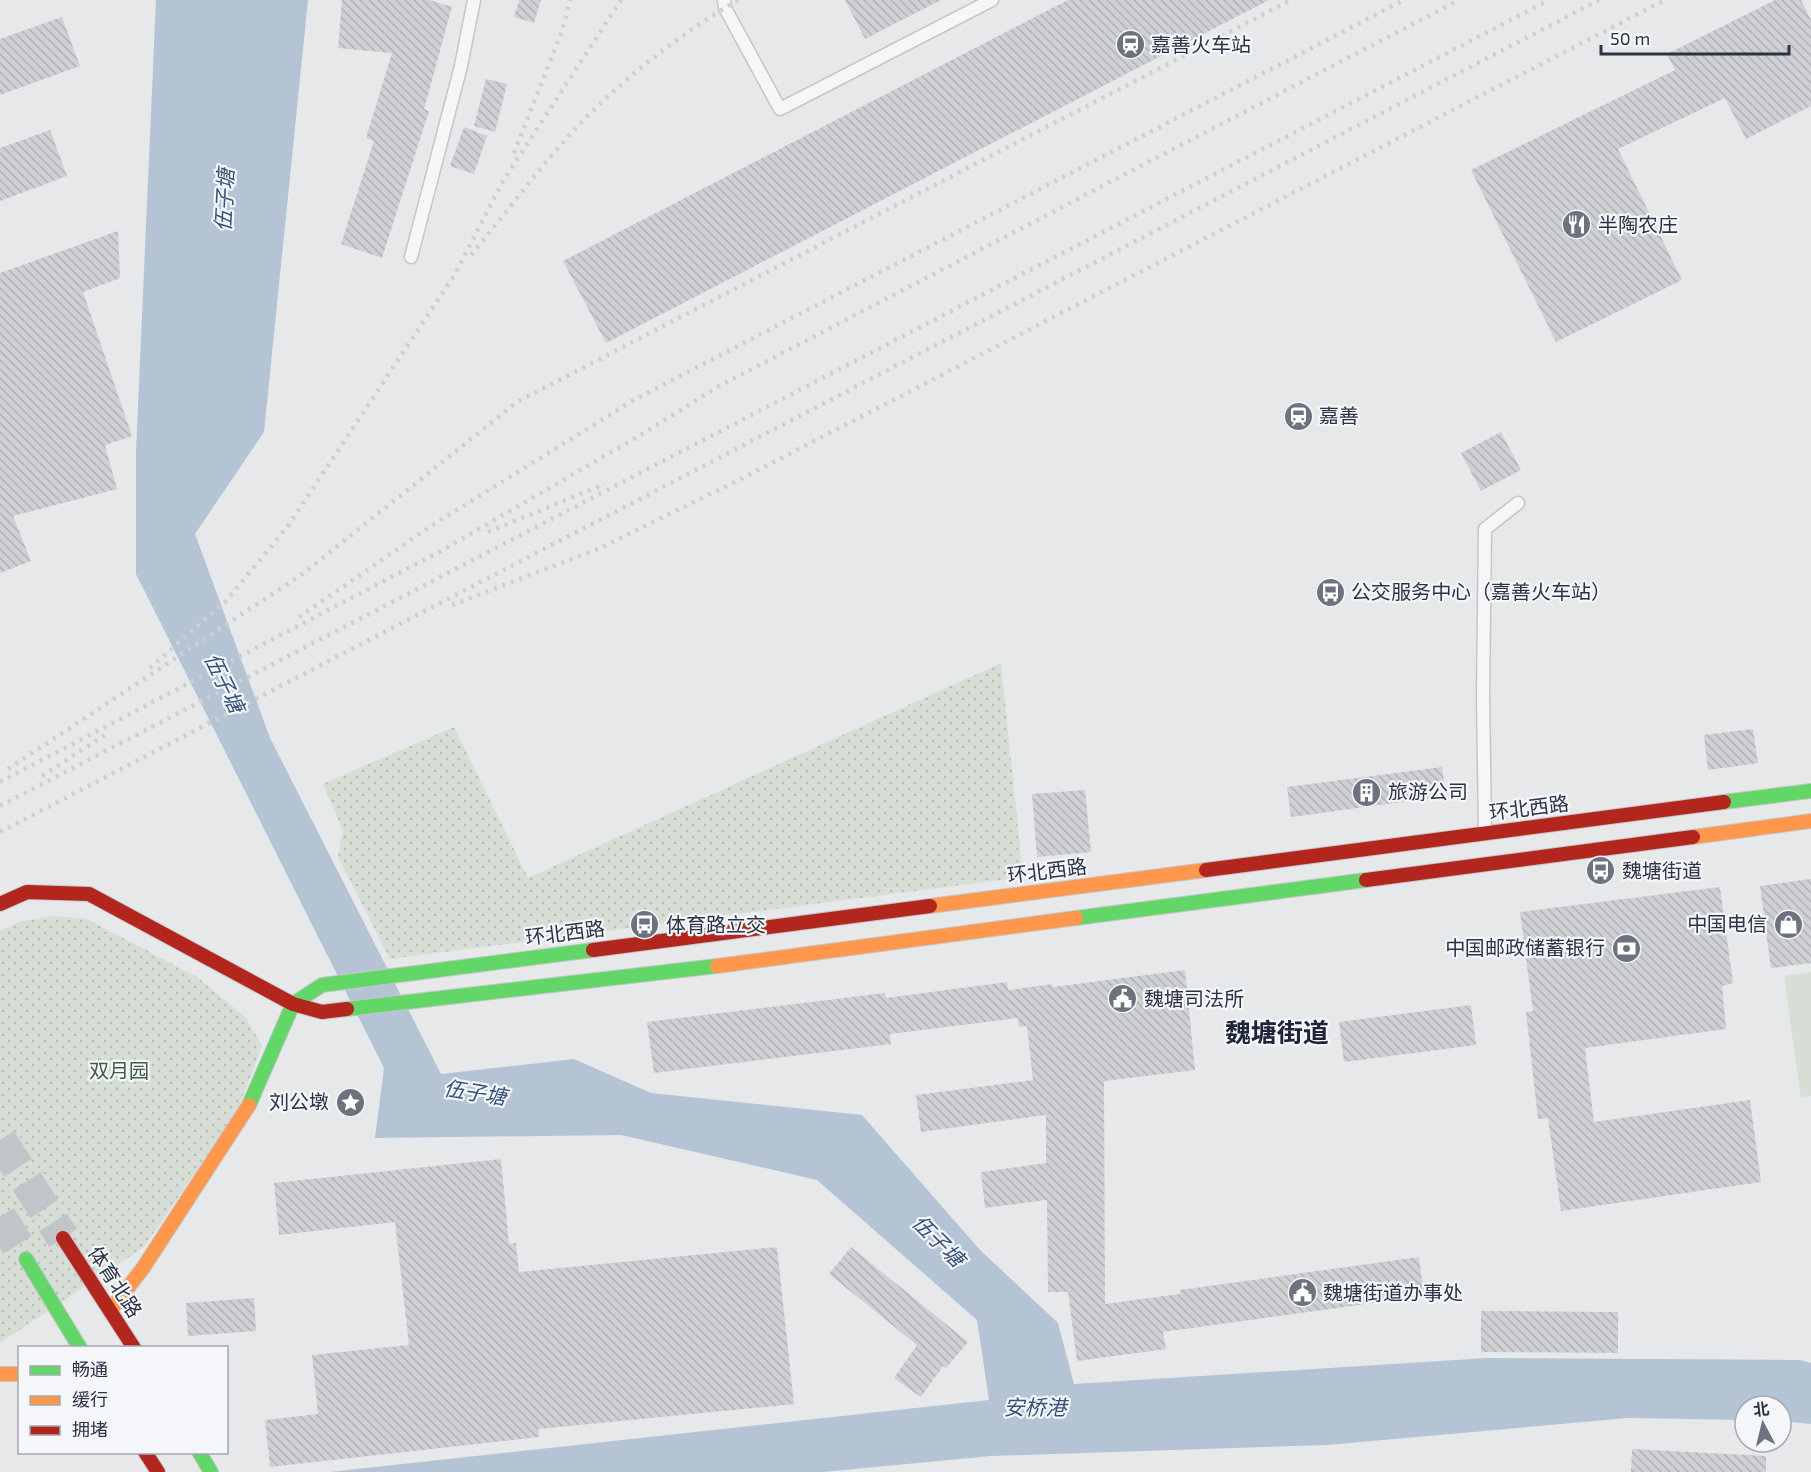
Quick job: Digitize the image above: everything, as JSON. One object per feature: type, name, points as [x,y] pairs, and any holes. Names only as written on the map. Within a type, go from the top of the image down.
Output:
[{"type":"street","name":"环北西路","points":[[0,904],[27,892],[89,894],[293,1004],[322,1012],[726,965],[1487,848],[1811,791]]},
{"type":"street","name":"环北西路","points":[[293,1004],[322,985],[420,972],[1487,848],[1811,821]]},
{"type":"street","points":[[110,1311],[143,1268],[246,1111],[293,1004]]},
{"type":"street","name":"体育北路","points":[[63,1238],[133,1346]]},
{"type":"street","points":[[26,1259],[79,1346]]},
{"type":"street","points":[[0,1374],[18,1374]]},
{"type":"street","points":[[146,1454],[158,1472]]},
{"type":"street","points":[[200,1454],[211,1472]]},
{"type":"lane","points":[[411,257],[461,66],[474,0]]},
{"type":"lane","points":[[724,0],[725,8],[780,109],[992,0]]},
{"type":"lane","points":[[1487,848],[1485,530],[1518,503]]},
{"type":"green space","points":[[1001,663],[1023,877],[390,959],[338,857],[343,831],[323,784],[454,727],[528,878]]},
{"type":"green space","name":"双月园","points":[[53,916],[87,919],[197,977],[245,1017],[262,1046],[237,1111],[144,1247],[0,1343],[0,931],[19,922]]},
{"type":"green space","points":[[1811,972],[1811,1096],[1801,1098],[1784,976]]},
{"type":"water","name":"安桥港","points":[[156,0],[308,0],[264,432],[195,534],[270,738],[441,1074],[574,1059],[651,1093],[862,1115],[980,1250],[1058,1323],[1074,1384],[1488,1358],[1800,1360],[1811,1363],[1811,1424],[1793,1422],[1793,1394],[1733,1394],[1733,1420],[1628,1418],[1327,1445],[991,1456],[823,1472],[330,1472],[989,1400],[977,1320],[817,1180],[621,1135],[375,1138],[384,1068],[136,574],[136,452]]},
{"type":"building","points":[[342,0],[430,0],[452,7],[424,109],[429,111],[382,258],[341,244],[374,141],[366,138],[392,53],[338,48]]},
{"type":"building","points":[[519,0],[541,0],[534,23],[514,17]]},
{"type":"building","points":[[845,0],[941,0],[865,39]]},
{"type":"building","points":[[1068,0],[1269,0],[606,343],[563,261]]},
{"type":"building","name":"半陶农庄","points":[[1775,0],[1801,0],[1811,20],[1811,106],[1746,139],[1725,98],[1618,149],[1682,280],[1556,342],[1471,170],[1675,70],[1667,54]]},
{"type":"building","points":[[62,17],[80,66],[0,95],[0,39]]},
{"type":"building","points":[[486,79],[507,84],[495,132],[474,126]]},
{"type":"building","points":[[464,127],[487,136],[474,174],[450,166]]},
{"type":"building","points":[[50,130],[67,176],[0,201],[0,148]]},
{"type":"building","points":[[118,231],[120,278],[83,292],[132,436],[105,445],[117,489],[13,516],[31,561],[0,573],[0,273]]},
{"type":"building","points":[[1501,432],[1521,470],[1481,491],[1461,453]]},
{"type":"building","points":[[1753,729],[1758,763],[1708,770],[1704,735]]},
{"type":"building","name":"旅游公司","points":[[1442,767],[1446,796],[1291,817],[1287,787]]},
{"type":"building","points":[[1085,790],[1091,852],[1037,857],[1032,794]]},
{"type":"building","name":"中国电信","points":[[1811,879],[1811,963],[1771,968],[1760,886]]},
{"type":"building","points":[[1720,887],[1733,983],[1722,986],[1726,1029],[1585,1048],[1594,1122],[1750,1100],[1761,1182],[1561,1211],[1548,1118],[1538,1119],[1526,1012],[1533,1011],[1520,912]]},
{"type":"building","points":[[1185,970],[1195,1070],[1104,1081],[1105,1304],[1180,1294],[1180,1290],[1419,1257],[1424,1296],[1163,1332],[1166,1349],[1077,1361],[1068,1292],[1048,1292],[1047,1200],[985,1208],[981,1172],[1046,1163],[1046,1115],[921,1132],[916,1095],[1033,1080],[1027,1026],[1019,1027],[1018,1018],[890,1034],[891,1044],[654,1073],[647,1022],[885,993],[886,998],[1007,982],[1008,990],[1052,984],[1053,987]]},
{"type":"building","points":[[1471,1005],[1476,1045],[1344,1062],[1339,1022]]},
{"type":"building","points":[[501,1159],[509,1244],[516,1243],[519,1272],[777,1247],[794,1404],[538,1429],[539,1437],[270,1467],[265,1420],[318,1414],[312,1355],[409,1345],[395,1222],[279,1235],[274,1183]]},
{"type":"building","points":[[851,1247],[968,1342],[946,1368],[943,1366],[921,1397],[894,1378],[917,1345],[829,1274]]},
{"type":"building","points":[[254,1298],[256,1331],[188,1336],[186,1303]]},
{"type":"building","points":[[1481,1311],[1618,1312],[1618,1353],[1481,1352]]},
{"type":"building","points":[[1632,1449],[1766,1456],[1766,1472],[1631,1472]]},
{"type":"tunnel","points":[[0,1140],[63,1238]]},
{"type":"tunnel","points":[[0,1217],[26,1259]]},
{"type":"railway","points":[[514,153],[562,31],[570,0]]},
{"type":"railway","points":[[150,668],[226,601],[288,526],[455,274],[503,181],[621,0]]},
{"type":"railway","points":[[471,255],[549,159],[594,110],[652,58],[738,0]]},
{"type":"railway","points":[[8,769],[304,573],[517,402],[1291,0]]},
{"type":"railway","points":[[299,617],[428,528],[632,401],[1404,0]]},
{"type":"railway","points":[[0,782],[441,551],[639,436],[719,386],[1459,0]]},
{"type":"railway","points":[[0,806],[1549,0]]},
{"type":"railway","points":[[0,832],[1599,0]]},
{"type":"railway","points":[[452,605],[598,549],[739,480],[1665,0]]},
{"type":"railway","points":[[488,532],[605,484]]},
{"type":"railway","points":[[42,776],[105,735]]},
{"type":"traffic: fast","points":[[1724,802],[1811,791]]},
{"type":"traffic: fast","points":[[1076,918],[1366,880]]},
{"type":"traffic: fast","points":[[249,1105],[293,1004],[322,985],[593,950]]},
{"type":"traffic: fast","points":[[347,1009],[717,966]]},
{"type":"traffic: fast","points":[[26,1259],[79,1346]]},
{"type":"traffic: fast","points":[[200,1454],[211,1472]]},
{"type":"traffic: slow","points":[[1693,837],[1811,821]]},
{"type":"traffic: slow","points":[[930,906],[1206,870]]},
{"type":"traffic: slow","points":[[717,966],[1076,918]]},
{"type":"traffic: slow","points":[[110,1311],[143,1268],[249,1105]]},
{"type":"traffic: slow","points":[[0,1374],[18,1374]]},
{"type":"traffic: jam","points":[[1206,870],[1724,802]]},
{"type":"traffic: jam","points":[[1366,880],[1693,837]]},
{"type":"traffic: jam","points":[[0,904],[27,892],[89,894],[293,1004],[322,1012],[347,1009]]},
{"type":"traffic: jam","points":[[593,950],[930,906]]},
{"type":"traffic: jam","points":[[63,1238],[133,1346]]},
{"type":"traffic: jam","points":[[146,1454],[158,1472]]},
{"type":"place","name":"嘉善火车站","points":[[1130,45]]},
{"type":"place","name":"半陶农庄","points":[[1577,225]]},
{"type":"place","name":"嘉善","points":[[1298,416]]},
{"type":"place","name":"公交服务中心（嘉善火车站）","points":[[1330,592]]},
{"type":"place","name":"旅游公司","points":[[1367,792]]},
{"type":"place","name":"魏塘街道","points":[[1601,871]]},
{"type":"place","name":"中国电信","points":[[1788,924]]},
{"type":"place","name":"体育路立交","points":[[645,925]]},
{"type":"place","name":"中国邮政储蓄银行","points":[[1626,948]]},
{"type":"place","name":"魏塘司法所","points":[[1123,999]]},
{"type":"place","name":"刘公墩","points":[[350,1102]]},
{"type":"place","name":"魏塘街道办事处","points":[[1302,1293]]},
{"type":"district","name":"魏塘街道","points":[[1277,1033]]},
{"type":"water label","name":"伍子塘","points":[[225,200]]},
{"type":"water label","name":"伍子塘","points":[[224,683]]},
{"type":"water label","name":"伍子塘","points":[[475,1093]]},
{"type":"water label","name":"伍子塘","points":[[938,1241]]}]
